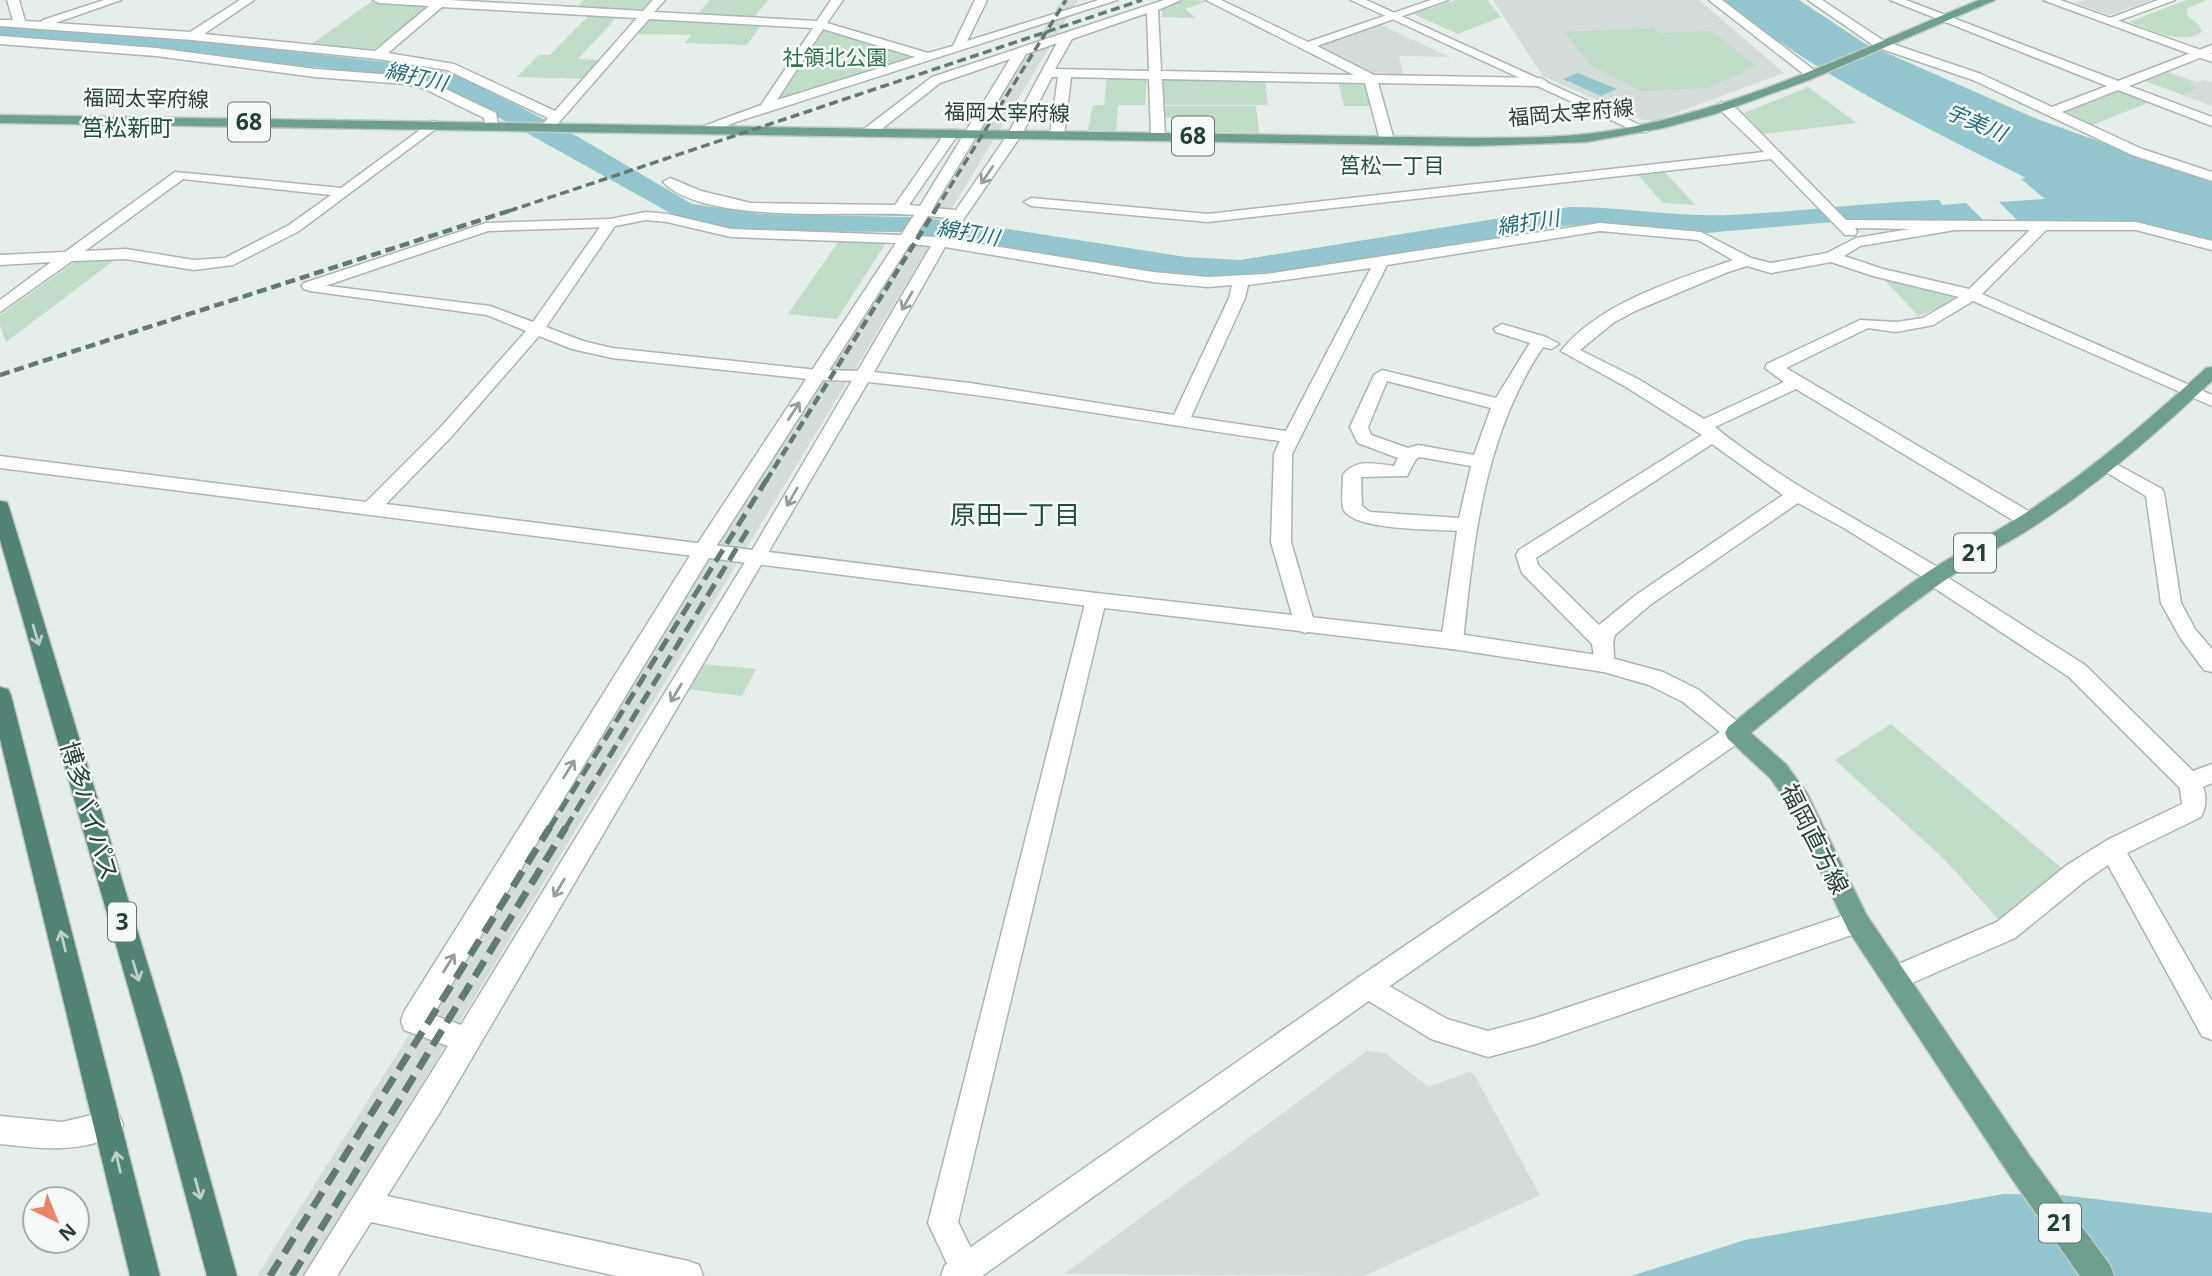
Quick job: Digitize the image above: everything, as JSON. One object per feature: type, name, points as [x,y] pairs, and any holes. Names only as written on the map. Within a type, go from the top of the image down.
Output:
[{"type":"highway","name":"博多バイパス","points":[[0,507],[163,1061],[222,1276]]},
{"type":"highway","points":[[0,695],[145,1276]]},
{"type":"main road","name":"福岡太宰府線","points":[[0,119],[495,126],[556,123],[709,130],[1387,140],[1577,138],[1642,129],[1681,120],[1814,72],[1989,0]]},
{"type":"main road","name":"21","points":[[1736,733],[1827,658],[1936,577],[2028,520],[2107,465],[2142,437],[2212,372]]},
{"type":"main road","name":"福岡直方線","points":[[1736,733],[1778,771],[1799,800],[1857,922],[2022,1170],[2099,1276]]},
{"type":"street","points":[[13,0],[20,24]]},
{"type":"street","points":[[36,25],[115,0]]},
{"type":"street","points":[[192,36],[248,0]]},
{"type":"street","points":[[379,0],[821,25],[927,58]]},
{"type":"street","points":[[0,23],[192,36],[378,55],[450,67],[548,114],[556,123],[659,0]]},
{"type":"street","points":[[766,108],[837,0]]},
{"type":"street","points":[[958,48],[981,0]]},
{"type":"street","points":[[1043,22],[1057,0]]},
{"type":"street","points":[[709,130],[731,119],[1043,22],[1087,4],[1111,0]]},
{"type":"street","points":[[869,132],[936,80],[1175,0]]},
{"type":"street","points":[[1212,0],[1370,78],[1387,140]]},
{"type":"street","points":[[1357,0],[1642,129]]},
{"type":"street","points":[[1307,46],[1442,0]]},
{"type":"street","points":[[1715,0],[1814,72]]},
{"type":"street","points":[[1814,0],[1877,45],[1977,77],[2137,152],[2212,177]]},
{"type":"street","points":[[1896,0],[2212,122]]},
{"type":"street","points":[[2049,0],[2208,53]]},
{"type":"street","points":[[2108,21],[2169,0]]},
{"type":"street","points":[[378,55],[440,2]]},
{"type":"street","points":[[1152,8],[1158,136]]},
{"type":"street","points":[[318,1276],[467,1040],[757,558],[941,242],[1015,134],[1067,36]]},
{"type":"street","points":[[0,40],[156,52],[316,73],[405,80],[429,86],[491,117],[495,126]]},
{"type":"street","points":[[467,1040],[414,1021],[703,551],[924,211],[1022,50]]},
{"type":"street","points":[[2052,112],[2208,53]]},
{"type":"street","points":[[1046,73],[1541,82]]},
{"type":"street","points":[[1056,135],[1065,74]]},
{"type":"street","points":[[1722,106],[1732,112],[1809,194],[1861,241]]},
{"type":"street","points":[[0,260],[127,254],[194,265],[228,262],[294,228],[432,125]]},
{"type":"street","points":[[899,209],[952,133]]},
{"type":"street","points":[[1031,202],[1208,218],[1773,155]]},
{"type":"street","points":[[0,307],[180,175],[341,192]]},
{"type":"street","points":[[670,182],[693,195],[752,206],[899,209],[960,215]]},
{"type":"street","points":[[1291,437],[1179,423],[940,383],[817,374],[612,353],[578,345],[537,328],[473,308],[310,286],[485,227],[610,223],[646,216],[668,218],[731,233],[904,238],[941,242],[1153,278],[1208,282],[1266,279],[1600,227],[1701,236],[1746,261],[1771,268],[1832,257],[1843,248],[1861,241],[1950,227],[2136,226],[2212,246]]},
{"type":"street","points":[[369,510],[446,432],[537,328],[610,223]]},
{"type":"street","points":[[1840,224],[1934,223],[1950,227]]},
{"type":"street","points":[[2028,520],[1773,368],[1866,323],[1896,327],[1927,322],[1972,295],[2041,228]]},
{"type":"street","points":[[1832,257],[1878,273],[1972,295],[2212,401]]},
{"type":"street","points":[[1305,625],[1281,542],[1283,454],[1357,308],[1360,294],[1375,279],[1380,261]]},
{"type":"street","points":[[1569,351],[1587,333],[1627,307],[1746,261]]},
{"type":"street","points":[[1179,423],[1237,298],[1241,279]]},
{"type":"street","points":[[1502,329],[1569,351],[1632,383],[1709,431],[1758,469],[1797,494],[1851,523],[1936,577],[2077,671],[2189,782],[2194,794],[2193,810],[2112,850],[2076,873],[2006,930],[1896,978]]},
{"type":"street","points":[[1452,641],[1465,525],[1481,461],[1501,405],[1522,362],[1540,340]]},
{"type":"street","points":[[1409,455],[1364,439],[1359,427],[1382,375],[1501,405]]},
{"type":"street","points":[[1602,641],[1529,568],[1526,555],[1709,431],[1798,382]]},
{"type":"street","points":[[1465,525],[1361,516],[1353,508],[1352,475],[1361,469],[1400,472],[1409,455],[1418,451],[1481,461]]},
{"type":"street","points":[[0,463],[1096,600],[1452,641],[1604,664],[1655,678],[1690,695],[1736,733],[1368,986],[961,1273],[943,1223],[1096,600]]},
{"type":"street","points":[[2107,465],[2155,493],[2171,603],[2188,634],[2212,664]]},
{"type":"street","points":[[1604,664],[1602,641],[1607,630],[1643,600],[1797,494]]},
{"type":"street","points":[[2189,782],[2212,773]]},
{"type":"street","points":[[2112,850],[2212,1027]]},
{"type":"street","points":[[1368,986],[1441,1030],[1488,1044],[1536,1031],[1857,922]]},
{"type":"street","points":[[0,1130],[62,1136],[109,1125]]},
{"type":"street","points":[[364,1206],[688,1276]]},
{"type":"shaded area","points":[[1062,0],[1078,0],[306,1276],[257,1276]]},
{"type":"shaded area","points":[[1493,0],[1699,0],[1784,73],[1654,121],[1640,119],[1543,76]]},
{"type":"shaded area","points":[[2083,0],[2152,0],[2110,15],[2075,3]]},
{"type":"shaded area","points":[[1379,24],[1450,57],[1399,56],[1404,76],[1376,76],[1314,49],[1317,45]]},
{"type":"shaded area","points":[[2168,72],[2197,82],[2212,82],[2212,106],[2144,81]]},
{"type":"shaded area","points":[[1367,1051],[1385,1053],[1429,1087],[1469,1072],[1474,1074],[1540,1195],[1364,1276],[1064,1274]]},
{"type":"green space","points":[[584,0],[651,0],[641,11],[576,8]]},
{"type":"green space","points":[[710,0],[768,0],[754,17],[698,14]]},
{"type":"green space","points":[[1184,0],[1207,1],[1185,9],[1196,18],[1162,17],[1162,7]]},
{"type":"green space","points":[[1456,0],[1487,0],[1501,17],[1458,34],[1413,14]]},
{"type":"green space","points":[[2186,0],[2207,0],[2188,8],[2187,15],[2199,25],[2202,32],[2194,36],[2175,37],[2129,22]]},
{"type":"green space","points":[[371,2],[431,5],[374,49],[310,45]]},
{"type":"green space","points":[[589,15],[618,16],[578,59],[599,60],[582,79],[517,77],[539,55],[550,55]]},
{"type":"green space","points":[[651,19],[762,24],[747,45],[685,43],[691,35],[638,34]]},
{"type":"green space","points":[[1653,28],[1659,33],[1712,31],[1756,66],[1708,88],[1640,91],[1591,65],[1564,32]]},
{"type":"green space","name":"社領北公園","points":[[827,29],[916,58],[774,102],[822,31]]},
{"type":"green space","points":[[2168,73],[2191,82],[2187,84],[2198,88],[2182,95],[2148,81]]},
{"type":"green space","points":[[1107,77],[1147,78],[1145,105],[1118,105],[1116,131],[1088,130],[1093,105],[1104,105]]},
{"type":"green space","points":[[1161,79],[1265,80],[1268,105],[1162,105]]},
{"type":"green space","points":[[1338,81],[1365,81],[1371,106],[1344,106]]},
{"type":"green space","points":[[1808,87],[1857,123],[1763,134],[1744,113]]},
{"type":"green space","points":[[2120,90],[2150,102],[2092,125],[2064,113]]},
{"type":"green space","points":[[1163,106],[1256,106],[1259,133],[1206,132],[1204,118],[1163,118]]},
{"type":"green space","points":[[1664,171],[1695,205],[1663,203],[1637,174]]},
{"type":"green space","points":[[841,238],[888,240],[837,319],[788,314]]},
{"type":"green space","points":[[116,259],[6,342],[0,326],[0,315],[76,261]]},
{"type":"green space","points":[[1883,278],[1955,297],[1942,307],[1918,316]]},
{"type":"green space","points":[[703,664],[756,669],[742,696],[688,689]]},
{"type":"green space","points":[[1891,724],[2065,871],[1999,920],[1944,859],[1835,760]]},
{"type":"water","name":"宇美川","points":[[1723,0],[1799,0],[1864,43],[2037,119],[2212,182],[2212,240],[2139,224],[2018,221],[1999,202],[2045,199],[2021,179],[2026,178],[1869,97],[1795,52]]},
{"type":"water","name":"綿打川","points":[[0,26],[152,36],[413,65],[458,75],[580,138],[692,204],[762,214],[906,217],[970,223],[1186,257],[1240,260],[1570,207],[1730,215],[1939,200],[1942,205],[1966,203],[1984,221],[1855,220],[1706,233],[1601,223],[1564,226],[1265,277],[1192,277],[900,232],[759,231],[721,228],[681,219],[434,84],[408,77],[124,47],[0,39]]},
{"type":"water","points":[[1578,73],[1617,89],[1601,96],[1563,79]]},
{"type":"water","points":[[2004,1194],[2061,1195],[2212,1213],[2212,1276],[1631,1276],[1745,1240]]},
{"type":"railway","points":[[1046,32],[1066,0]]},
{"type":"railway","points":[[1046,32],[1142,0]]},
{"type":"railway","points":[[515,209],[1046,32]]},
{"type":"railway","points":[[935,211],[1046,32]]},
{"type":"railway","points":[[0,375],[515,209]]},
{"type":"railway","points":[[509,211],[515,209]]},
{"type":"railway","points":[[766,481],[936,209]]},
{"type":"railway","points":[[549,829],[767,479]]},
{"type":"railway","points":[[565,829],[749,528]]},
{"type":"railway","points":[[270,1276],[550,827]]},
{"type":"railway","points":[[292,1276],[566,827]]},
{"type":"district","name":"筥松新町","points":[[127,128]]},
{"type":"district","name":"筥松一丁目","points":[[1392,166]]},
{"type":"district","name":"原田一丁目","points":[[1015,515]]}]
